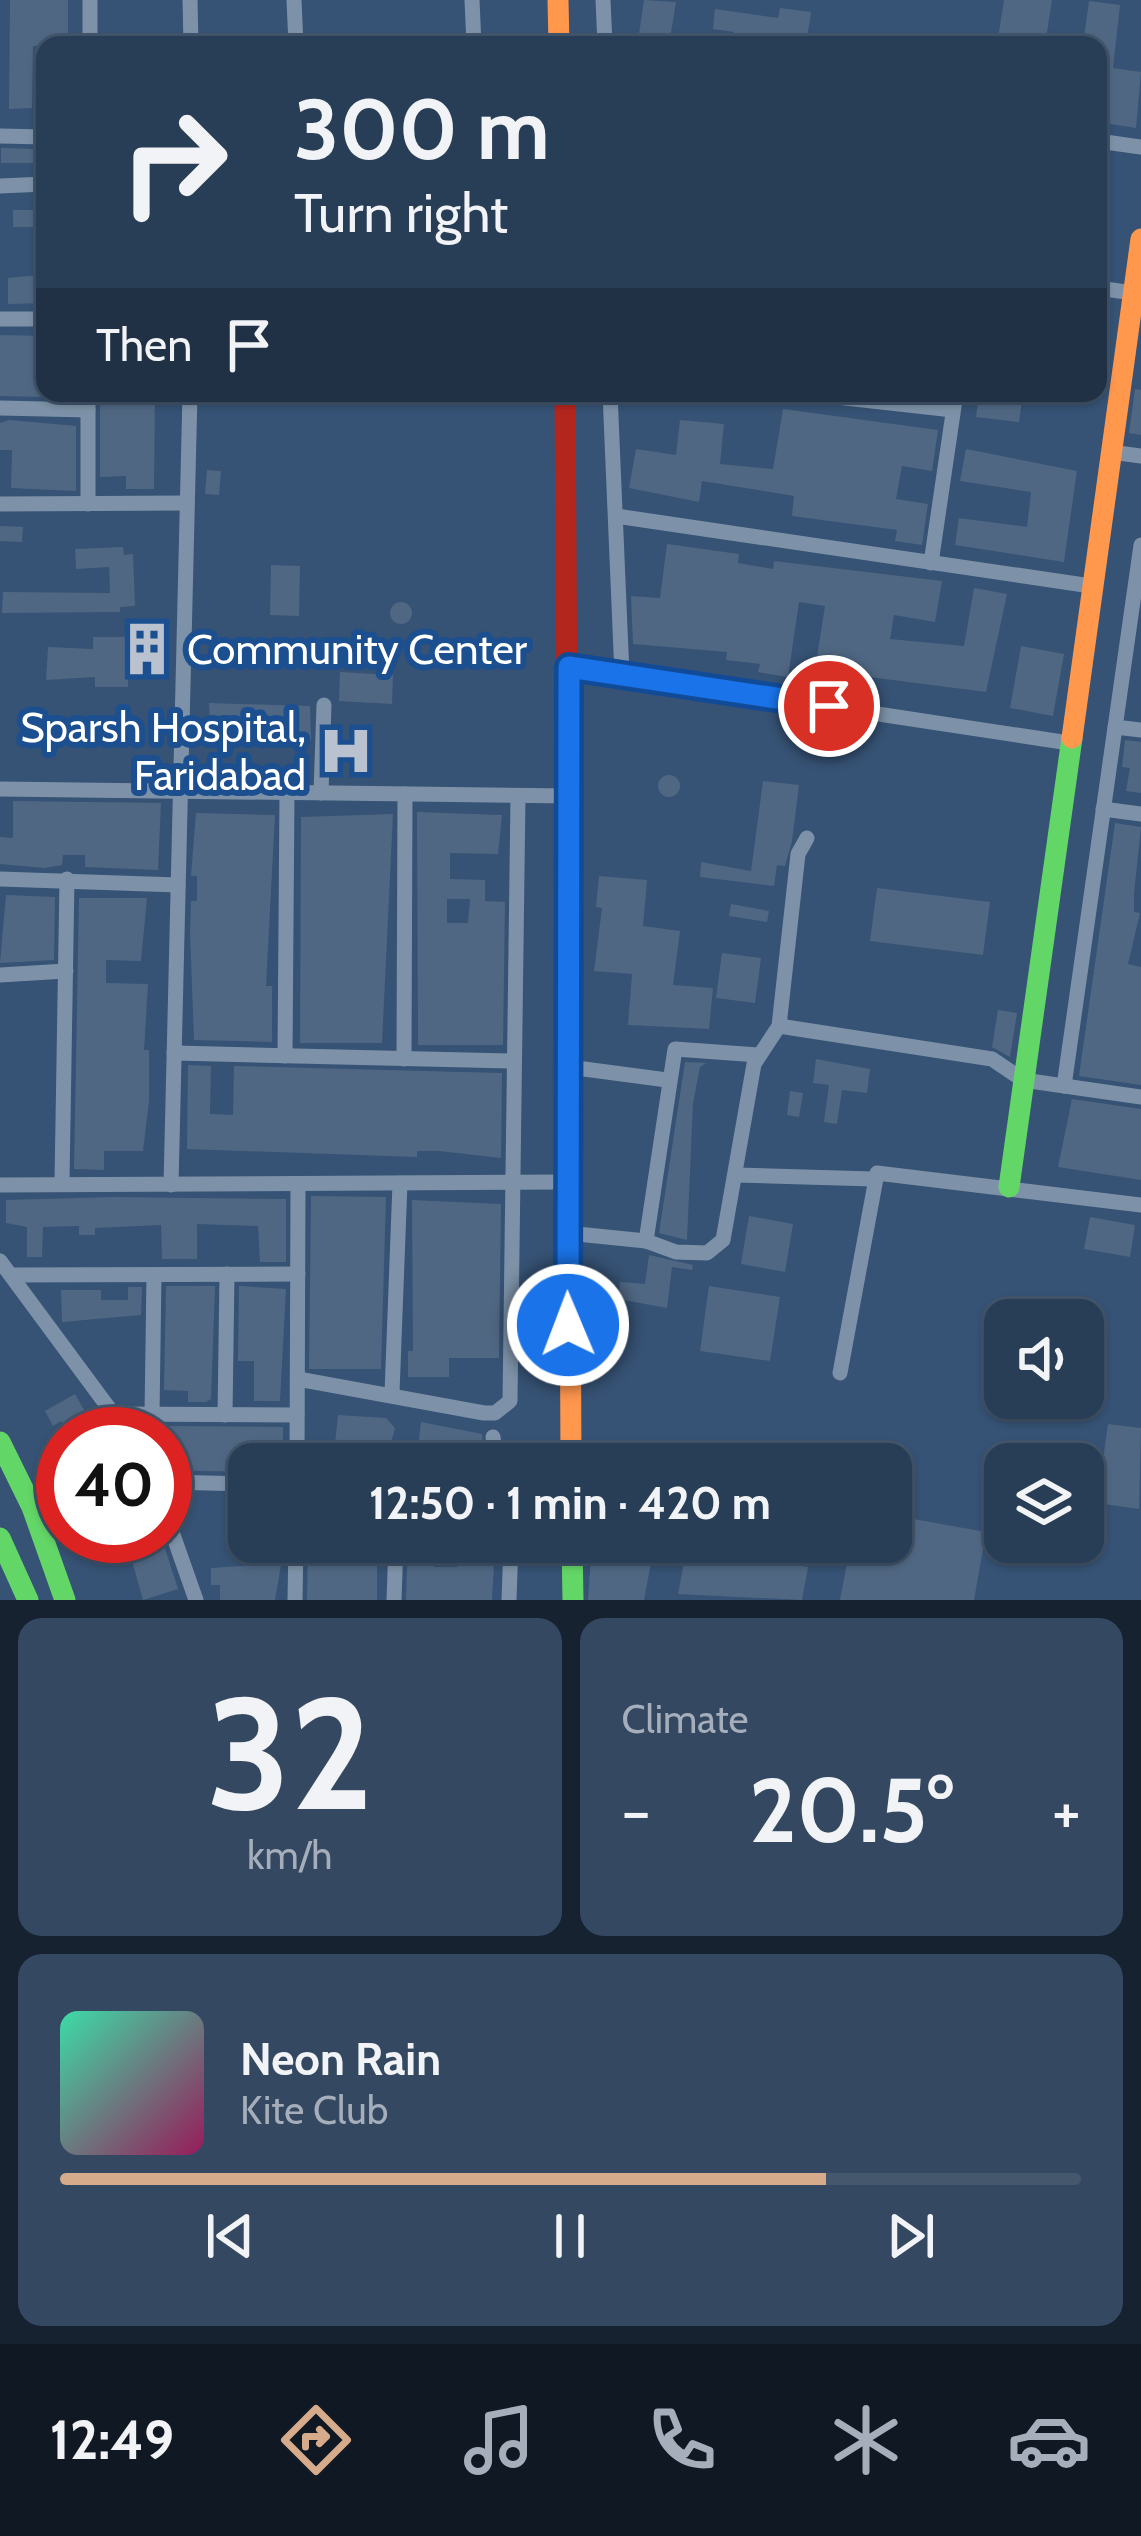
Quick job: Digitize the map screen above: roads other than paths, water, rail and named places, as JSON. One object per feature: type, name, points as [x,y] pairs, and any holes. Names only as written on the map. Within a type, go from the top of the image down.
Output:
[{"type":"main road","points":[[558,0],[559,36]]},
{"type":"main road","points":[[1009,1187],[1091,586],[1135,326],[1133,293],[1141,239]]},
{"type":"main road","points":[[565,402],[571,796],[567,1233],[571,1443]]},
{"type":"main road","points":[[0,1442],[32,1508],[65,1600]]},
{"type":"main road","points":[[0,1538],[28,1600]]},
{"type":"main road","points":[[572,1563],[573,1600]]},
{"type":"street","points":[[90,0],[90,36]]},
{"type":"street","points":[[190,0],[191,36]]},
{"type":"street","points":[[294,0],[296,36]]},
{"type":"street","points":[[472,0],[474,36]]},
{"type":"street","points":[[604,0],[605,36]]},
{"type":"street","points":[[0,136],[36,137]]},
{"type":"street","points":[[1107,142],[1141,147]]},
{"type":"street","points":[[0,186],[36,184]]},
{"type":"street","points":[[1107,289],[1133,293]]},
{"type":"street","points":[[0,319],[36,320]]},
{"type":"street","points":[[0,408],[88,402],[88,504]]},
{"type":"street","points":[[171,1185],[190,402]]},
{"type":"street","points":[[610,402],[622,675]]},
{"type":"street","points":[[931,562],[955,402]]},
{"type":"street","points":[[1111,452],[1141,456]]},
{"type":"street","points":[[0,504],[187,503]]},
{"type":"street","points":[[616,516],[1091,586]]},
{"type":"street","points":[[1064,1086],[1141,545]]},
{"type":"street","points":[[569,667],[1070,742]]},
{"type":"street","points":[[321,794],[324,705]]},
{"type":"street","points":[[1115,727],[1141,730]]},
{"type":"street","points":[[0,789],[571,796]]},
{"type":"street","points":[[285,1056],[286,793]]},
{"type":"street","points":[[404,1059],[405,794]]},
{"type":"street","points":[[298,1379],[484,1413],[495,1413],[510,1401],[518,796]]},
{"type":"street","points":[[1103,808],[1141,814]]},
{"type":"street","points":[[567,1233],[646,1241],[676,1252],[717,1250],[737,1175],[758,1055],[779,1026],[798,854],[807,838]]},
{"type":"street","points":[[0,879],[178,886]]},
{"type":"street","points":[[62,1181],[67,879]]},
{"type":"street","points":[[0,975],[65,971]]},
{"type":"street","points":[[779,1026],[992,1059],[1023,1080],[1141,1097]]},
{"type":"street","points":[[646,1241],[674,1048],[758,1055]]},
{"type":"street","points":[[174,1053],[514,1061]]},
{"type":"street","points":[[569,1066],[667,1080]]},
{"type":"street","points":[[737,1175],[873,1179],[887,1172],[1141,1205]]},
{"type":"street","points":[[840,1373],[873,1179]]},
{"type":"street","points":[[0,1185],[62,1181],[171,1185],[568,1182]]},
{"type":"street","points":[[392,1394],[400,1183]]},
{"type":"street","points":[[297,1443],[298,1184]]},
{"type":"street","points":[[0,1261],[109,1407]]},
{"type":"street","points":[[152,1407],[154,1274]]},
{"type":"street","points":[[225,1415],[227,1274]]},
{"type":"street","points":[[11,1275],[298,1274]]},
{"type":"street","points":[[192,1415],[297,1415]]},
{"type":"street","points":[[494,1437],[495,1443]]},
{"type":"street","points":[[192,1483],[228,1484]]},
{"type":"street","points":[[183,1563],[196,1600]]},
{"type":"street","points":[[295,1600],[296,1563]]},
{"type":"street","points":[[394,1600],[395,1563]]},
{"type":"street","points":[[509,1600],[510,1563]]},
{"type":"place","name":"Community Center","points":[[147,649]]},
{"type":"place","name":"Sparsh Hospital, Faridabad","points":[[346,751]]}]
